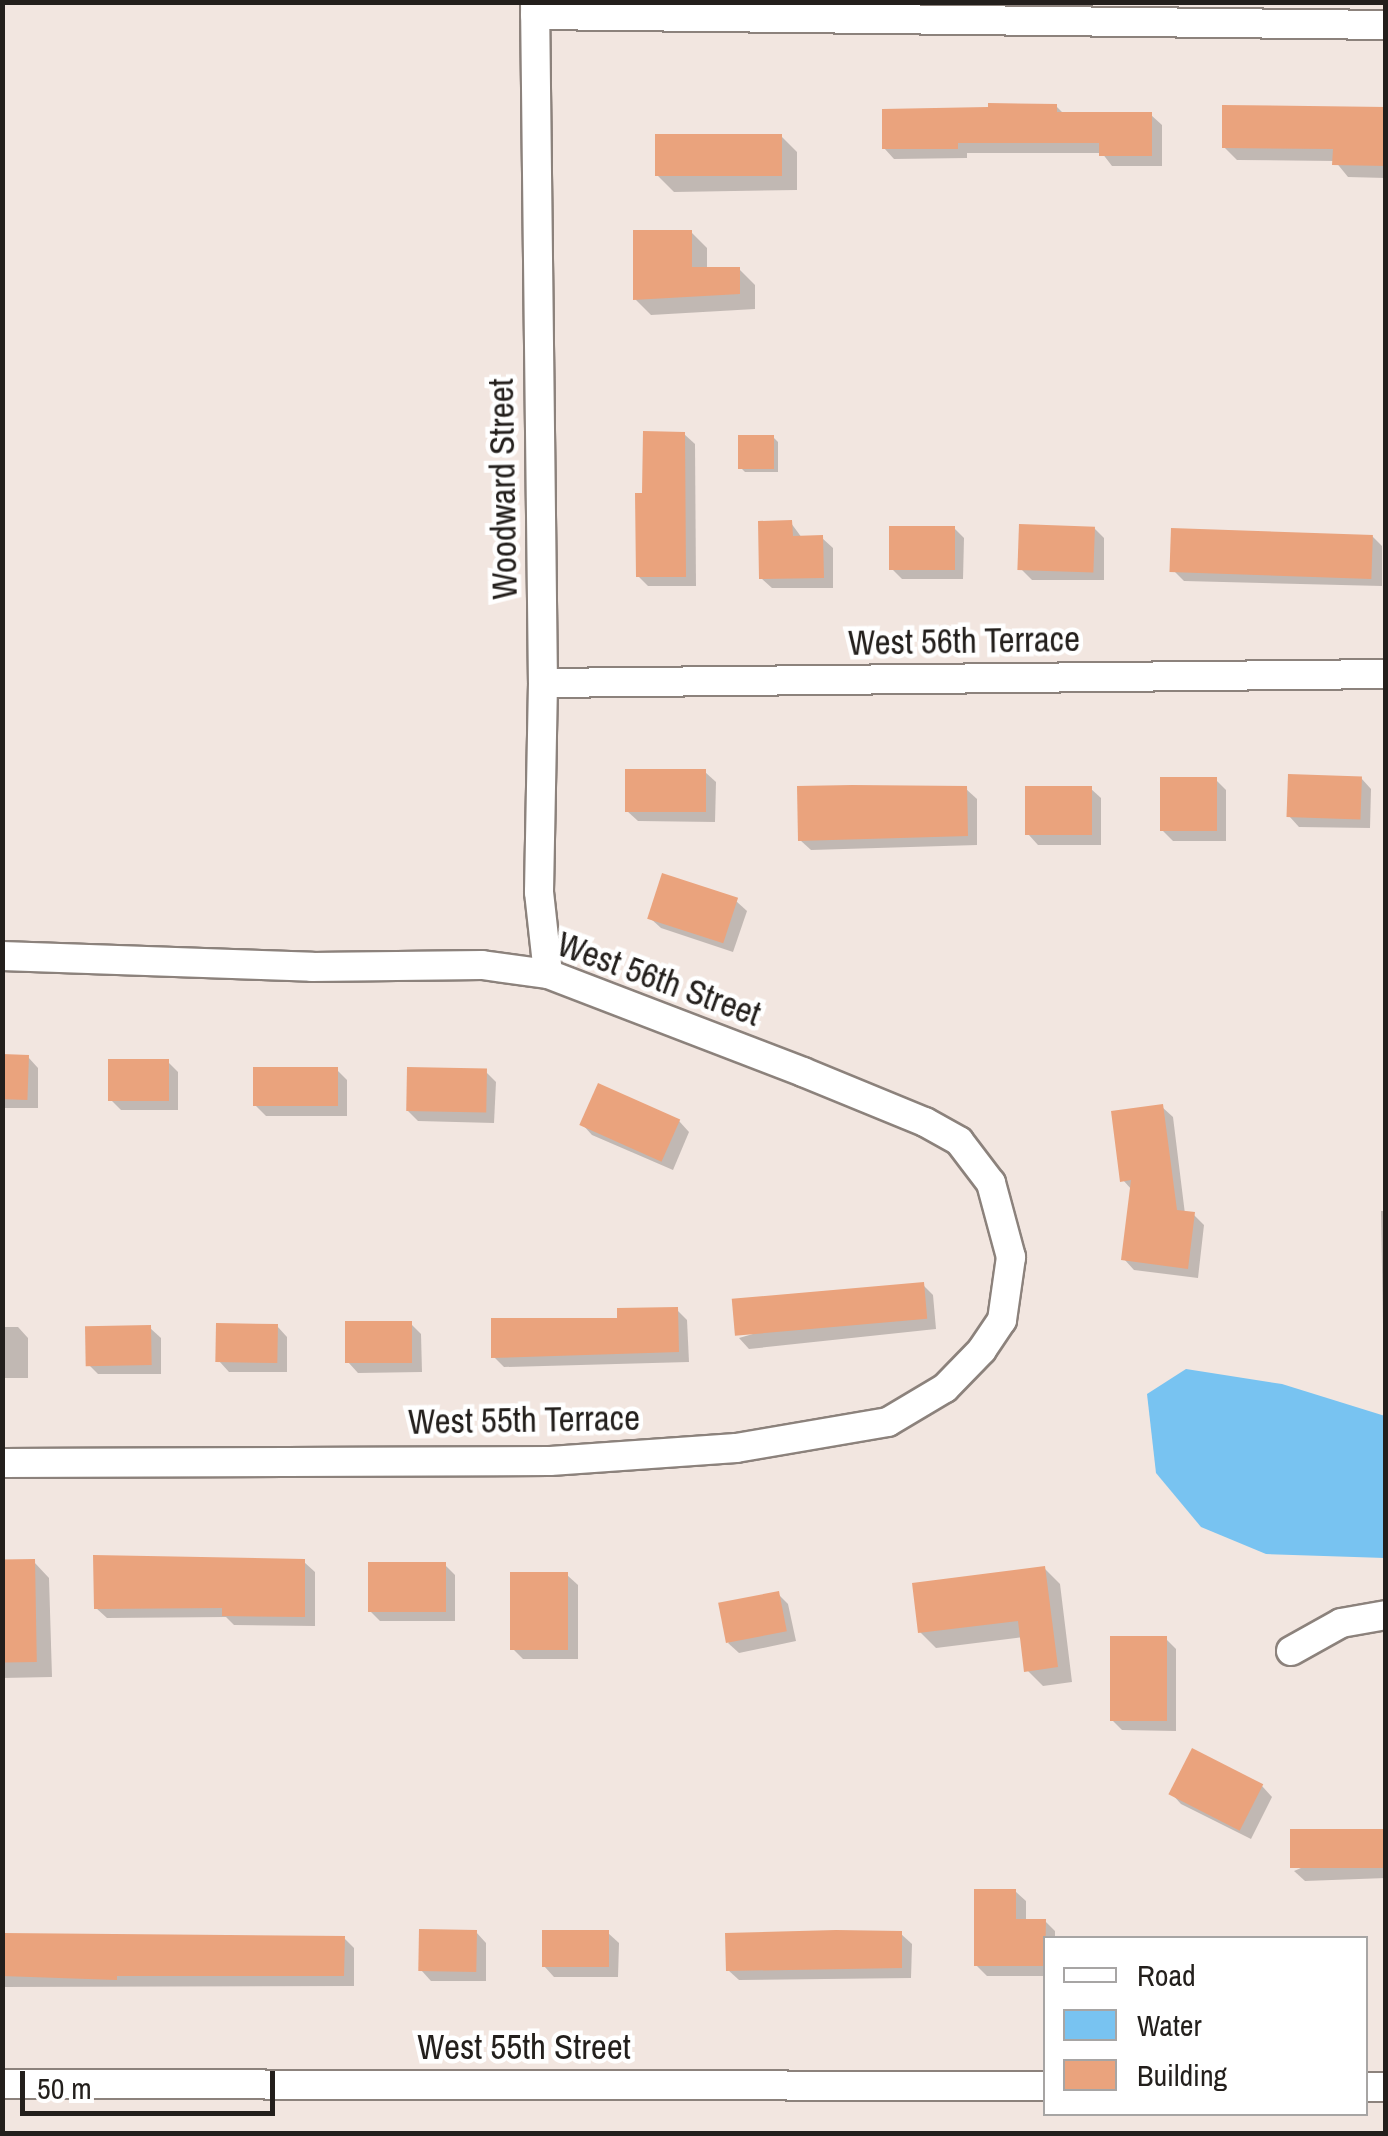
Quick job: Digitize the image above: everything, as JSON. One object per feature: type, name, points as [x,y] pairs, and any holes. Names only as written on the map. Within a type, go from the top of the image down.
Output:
[{"type":"street","points":[[535,9],[1058,12],[1386,25]]},
{"type":"street","name":"Woodward Street","points":[[535,9],[543,683],[539,892],[548,974]]},
{"type":"street","name":"West 56th Terrace","points":[[543,683],[1386,674]]},
{"type":"street","name":"West 56th Street","points":[[2,956],[312,968],[482,964],[548,974],[820,1079],[925,1122],[960,1141],[991,1183],[1003,1219],[1011,1257],[1002,1320]]},
{"type":"street","name":"West 55th Terrace","points":[[2,1462],[550,1461],[736,1448],[888,1422],[904,1415],[945,1388],[982,1350],[1002,1320]]},
{"type":"street","points":[[1291,1651],[1341,1624],[1386,1616]]},
{"type":"street","name":"West 55th Street","points":[[2,2084],[1043,2086]]},
{"type":"water","points":[[1186,1369],[1282,1384],[1385,1416],[1385,1558],[1266,1554],[1201,1527],[1156,1473],[1147,1394]]},
{"type":"building","points":[[988,103],[1057,104],[1057,112],[1152,112],[1152,156],[1099,156],[1099,143],[958,143],[958,149],[882,149],[882,109],[988,107]]},
{"type":"building","points":[[1222,105],[1386,107],[1386,166],[1332,165],[1333,149],[1222,148]]},
{"type":"building","points":[[655,134],[782,134],[782,176],[655,176]]},
{"type":"building","points":[[633,230],[692,230],[692,267],[740,267],[740,294],[633,300]]},
{"type":"building","points":[[643,431],[685,432],[686,577],[636,577],[635,493],[642,493]]},
{"type":"building","points":[[738,435],[774,435],[774,469],[738,469]]},
{"type":"building","points":[[792,520],[793,536],[823,535],[824,578],[759,579],[758,521]]},
{"type":"building","points":[[1019,524],[1095,527],[1093,573],[1017,570]]},
{"type":"building","points":[[889,526],[955,526],[955,570],[889,570]]},
{"type":"building","points":[[1171,528],[1373,535],[1371,579],[1169,572]]},
{"type":"building","points":[[625,769],[706,769],[706,812],[625,812]]},
{"type":"building","points":[[1288,774],[1362,777],[1360,820],[1286,817]]},
{"type":"building","points":[[1160,777],[1217,777],[1217,831],[1160,831]]},
{"type":"building","points":[[797,786],[967,786],[968,836],[798,841]]},
{"type":"building","points":[[1025,786],[1092,786],[1092,835],[1025,835]]},
{"type":"building","points":[[662,873],[738,898],[723,943],[647,919]]},
{"type":"building","points":[[2,1054],[29,1055],[27,1100],[2,1099]]},
{"type":"building","points":[[108,1059],[169,1059],[169,1101],[108,1101]]},
{"type":"building","points":[[253,1067],[338,1067],[338,1106],[253,1106]]},
{"type":"building","points":[[407,1067],[487,1068],[486,1112],[406,1111]]},
{"type":"building","points":[[598,1083],[680,1120],[662,1162],[579,1125]]},
{"type":"building","points":[[1163,1104],[1177,1210],[1195,1212],[1188,1269],[1121,1260],[1131,1180],[1120,1182],[1111,1111]]},
{"type":"building","points":[[924,1282],[927,1319],[735,1336],[732,1299]]},
{"type":"building","points":[[678,1307],[679,1352],[491,1358],[491,1318],[617,1318],[617,1308]]},
{"type":"building","points":[[345,1321],[412,1321],[412,1363],[345,1363]]},
{"type":"building","points":[[216,1323],[278,1324],[277,1363],[215,1362]]},
{"type":"building","points":[[151,1325],[152,1365],[86,1366],[85,1326]]},
{"type":"building","points":[[93,1555],[305,1559],[305,1617],[222,1616],[222,1608],[94,1609]]},
{"type":"building","points":[[35,1559],[37,1662],[4,1663],[2,1560]]},
{"type":"building","points":[[368,1562],[446,1562],[446,1612],[368,1612]]},
{"type":"building","points":[[1045,1566],[1058,1667],[1024,1672],[1018,1621],[918,1633],[912,1583]]},
{"type":"building","points":[[510,1572],[568,1572],[568,1650],[510,1650]]},
{"type":"building","points":[[779,1591],[787,1631],[726,1643],[718,1603]]},
{"type":"building","points":[[1110,1636],[1167,1636],[1167,1721],[1110,1721]]},
{"type":"building","points":[[1192,1748],[1263,1784],[1240,1831],[1168,1794]]},
{"type":"building","points":[[1290,1829],[1386,1829],[1386,1868],[1290,1868]]},
{"type":"building","points":[[974,1889],[1016,1889],[1016,1919],[1046,1919],[1043,1966],[974,1966]]},
{"type":"building","points":[[419,1929],[477,1930],[476,1972],[418,1971]]},
{"type":"building","points":[[542,1930],[609,1930],[609,1967],[542,1967]]},
{"type":"building","points":[[902,1931],[902,1968],[726,1971],[725,1933]]},
{"type":"building","points":[[2,1933],[345,1936],[344,1976],[117,1976],[117,1980],[2,1976]]}]
